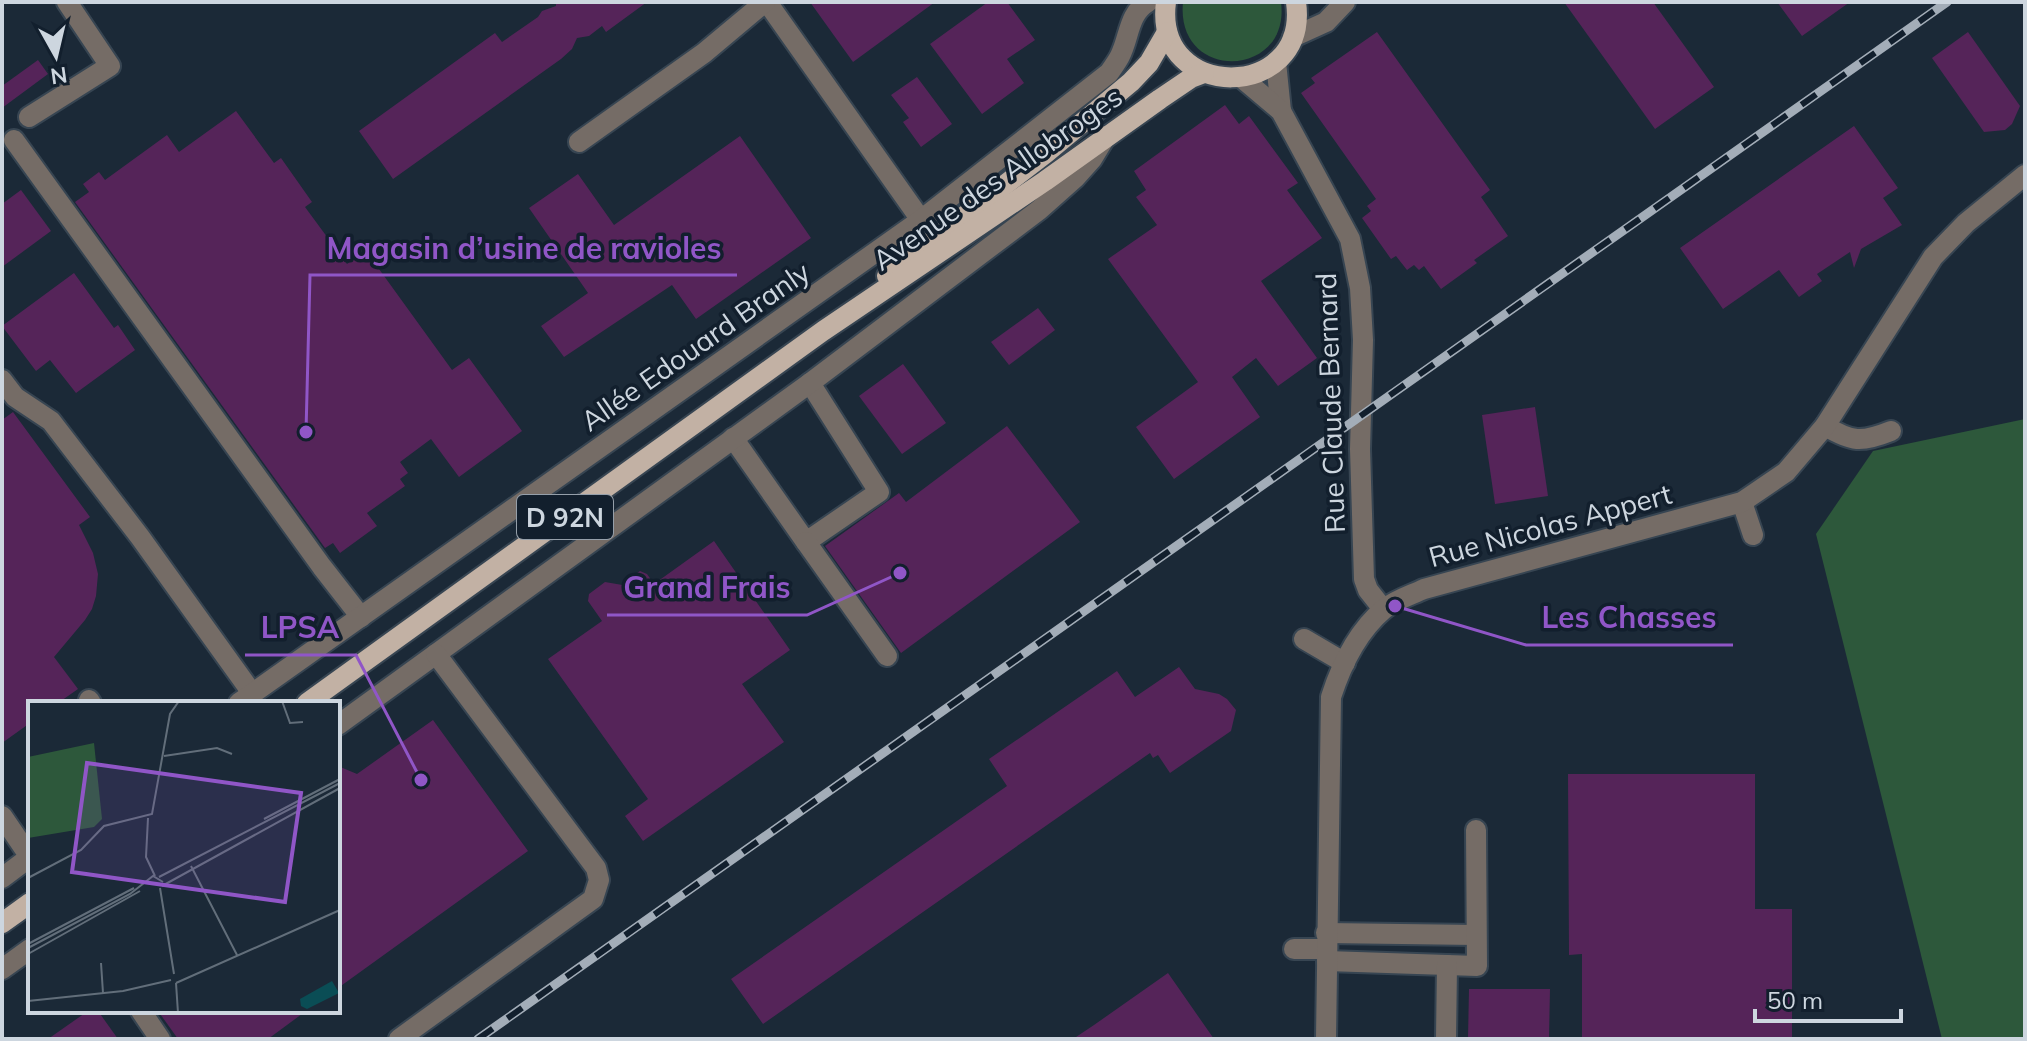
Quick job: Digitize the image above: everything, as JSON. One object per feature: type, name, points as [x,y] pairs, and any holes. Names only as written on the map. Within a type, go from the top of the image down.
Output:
[{"type":"main road","points":[[1166,2],[1167,32],[1181,56],[1204,73],[1223,79],[1242,78],[1276,62],[1293,37],[1299,5]]},
{"type":"main road","name":"Avenue des Allobroges","points":[[823,331],[909,257],[1046,153],[1100,107],[1149,63],[1167,32]]},
{"type":"main road","name":"Avenue des Allobroges","points":[[310,701],[823,331],[1191,78],[1204,73]]},
{"type":"main road","points":[[2,923],[28,904]]},
{"type":"street","points":[[29,117],[110,66],[67,2]]},
{"type":"street","points":[[579,142],[704,53],[766,2],[921,220]]},
{"type":"street","name":"Allée Edouard Branly","points":[[246,698],[921,220],[1109,73],[1119,58],[1131,21],[1148,2]]},
{"type":"street","points":[[1293,37],[1326,22],[1345,2]]},
{"type":"street","name":"Rue Claude Bernard","points":[[1276,62],[1281,111]]},
{"type":"street","name":"Rue Claude Bernard","points":[[1242,78],[1281,111],[1350,239],[1360,288],[1363,340],[1360,415],[1364,579],[1368,590],[1383,609]]},
{"type":"street","points":[[1039,210],[1051,160],[1076,138],[1100,107]]},
{"type":"street","points":[[340,724],[810,383],[1039,210],[1075,178],[1106,136]]},
{"type":"street","points":[[14,140],[361,617]]},
{"type":"street","name":"Rue Nicolas Appert","points":[[1326,1039],[1331,697],[1354,645],[1383,609],[1424,589],[1742,502],[1786,472],[1825,426],[1933,257],[1966,223],[2025,175]]},
{"type":"street","points":[[2,380],[15,397],[51,421],[140,537],[246,698]]},
{"type":"street","points":[[806,542],[879,492],[810,383]]},
{"type":"street","points":[[1825,426],[1843,437],[1861,441],[1891,431]]},
{"type":"street","points":[[733,438],[887,656]]},
{"type":"street","points":[[1742,502],[1753,535]]},
{"type":"street","points":[[1304,639],[1345,663]]},
{"type":"street","points":[[399,1039],[593,899],[599,880],[596,868],[436,654]]},
{"type":"street","points":[[2,816],[28,854]]},
{"type":"street","points":[[1326,948],[1447,965],[1477,966],[1476,830]]},
{"type":"street","points":[[2,878],[28,858]]},
{"type":"street","points":[[1294,949],[1476,935]]},
{"type":"street","points":[[2,969],[28,950]]},
{"type":"street","points":[[1446,1039],[1447,965]]},
{"type":"street","points":[[142,1013],[160,1039]]},
{"type":"green space","points":[[1183,2],[1281,2],[1279,27],[1269,46],[1252,57],[1233,61],[1213,58],[1196,47],[1185,28]]},
{"type":"green space","points":[[2025,419],[2025,1039],[1942,1039],[1816,534],[1873,451]]},
{"type":"building","points":[[556,2],[647,2],[606,32],[602,26],[589,36],[577,38],[572,49],[561,59],[393,179],[359,131],[495,33],[502,42],[542,11],[556,6]]},
{"type":"building","points":[[810,2],[935,2],[853,62]]},
{"type":"building","points":[[988,2],[1007,2],[1035,40],[1007,59],[1024,83],[982,114],[930,44]]},
{"type":"building","points":[[1564,2],[1653,2],[1714,87],[1655,129]]},
{"type":"building","points":[[1777,2],[1850,2],[1802,36]]},
{"type":"building","points":[[1377,32],[1490,190],[1481,197],[1508,236],[1441,289],[1424,266],[1419,270],[1414,265],[1407,270],[1396,256],[1391,259],[1362,218],[1371,211],[1367,206],[1376,199],[1301,93],[1315,83],[1311,78]]},
{"type":"building","points":[[1968,32],[2020,106],[2012,124],[2005,130],[1984,132],[1932,58]]},
{"type":"building","points":[[38,60],[48,74],[2,108],[2,86]]},
{"type":"building","points":[[917,77],[952,124],[921,147],[903,122],[909,118],[891,95]]},
{"type":"building","points":[[1225,105],[1239,124],[1249,116],[1298,183],[1287,190],[1322,238],[1261,281],[1317,358],[1278,386],[1256,358],[1232,377],[1260,417],[1174,479],[1136,427],[1198,382],[1108,259],[1157,225],[1136,197],[1146,190],[1134,171]]},
{"type":"building","points":[[236,111],[274,163],[281,158],[312,202],[305,207],[347,264],[366,251],[452,370],[469,358],[522,431],[459,477],[431,439],[400,462],[408,473],[400,479],[405,486],[367,513],[377,526],[340,553],[333,543],[325,548],[75,202],[89,192],[83,184],[99,172],[105,180],[167,135],[179,152]]},
{"type":"building","points":[[1854,126],[1898,188],[1883,198],[1902,225],[1861,249],[1854,268],[1850,252],[1817,274],[1822,281],[1799,297],[1779,270],[1723,309],[1680,248]]},
{"type":"building","points":[[740,136],[811,238],[696,319],[672,285],[564,357],[541,326],[588,293],[529,208],[578,174],[614,225]]},
{"type":"building","points":[[21,190],[51,231],[2,267],[2,204]]},
{"type":"building","points":[[74,273],[114,328],[118,325],[135,350],[76,393],[50,360],[36,371],[2,326]]},
{"type":"building","points":[[1038,308],[1055,330],[1009,365],[991,342]]},
{"type":"building","points":[[903,364],[946,423],[902,454],[859,396]]},
{"type":"building","points":[[1535,407],[1548,496],[1495,504],[1482,415]]},
{"type":"building","points":[[13,412],[90,517],[79,525],[93,553],[98,574],[92,609],[54,657],[78,689],[61,701],[28,701],[28,724],[2,743],[2,420]]},
{"type":"building","points":[[1007,426],[1080,522],[901,653],[825,546],[899,493],[906,502]]},
{"type":"building","points":[[714,541],[790,650],[742,684],[784,742],[643,841],[625,816],[648,799],[548,659],[602,621],[588,601],[589,594],[605,582],[634,587],[633,576],[640,571],[647,574],[654,584]]},
{"type":"building","points":[[1179,667],[1195,689],[1219,694],[1236,710],[1231,731],[1170,773],[1158,755],[1153,758],[1150,753],[763,1024],[731,979],[1007,786],[989,759],[1117,671],[1135,697]]},
{"type":"building","points":[[433,720],[528,851],[340,987],[340,767],[357,774]]},
{"type":"building","points":[[1568,774],[1755,774],[1755,909],[1792,909],[1792,1039],[1582,1039],[1582,954],[1569,955]]},
{"type":"building","points":[[1168,973],[1214,1039],[1073,1039],[1094,1025]]},
{"type":"building","points":[[1469,989],[1550,989],[1549,1039],[1468,1039]]},
{"type":"building","points":[[85,1013],[99,1013],[118,1039],[48,1039]]},
{"type":"building","points":[[159,1013],[303,1013],[268,1039],[178,1039]]},
{"type":"railway","points":[[478,1039],[1947,2]]},
{"type":"place","name":"Magasin d’usine de ravioles","points":[[306,432]]},
{"type":"place","name":"Grand Frais","points":[[900,573]]},
{"type":"place","name":"Les Chasses","points":[[1395,606]]},
{"type":"place","name":"LPSA","points":[[421,780]]}]
